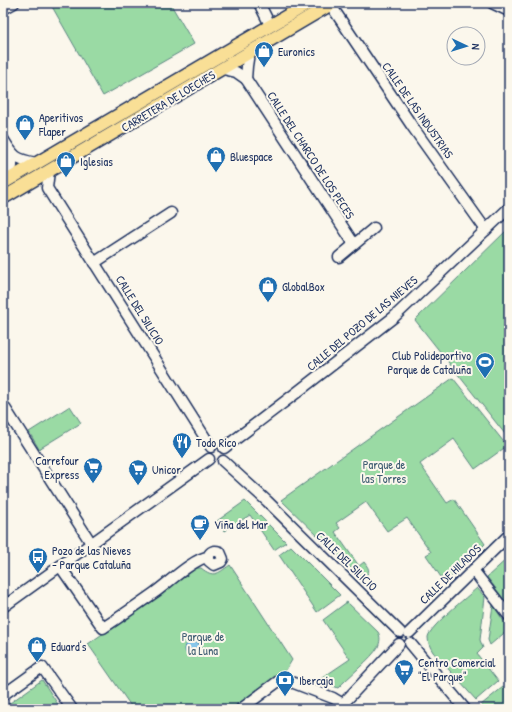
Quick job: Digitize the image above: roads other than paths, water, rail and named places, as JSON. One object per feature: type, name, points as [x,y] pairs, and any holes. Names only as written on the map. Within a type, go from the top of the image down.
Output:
[{"type":"main road","name":"CARRETERA DE LOECHES","points":[[6,181],[309,3]]},
{"type":"main road","name":"CARRETERA DE LOECHES","points":[[3,198],[332,4]]},
{"type":"street","points":[[3,9],[14,3]]},
{"type":"street","points":[[258,3],[270,25]]},
{"type":"street","points":[[492,3],[509,12]]},
{"type":"street","name":"CALLE DE LAS INDUSTRIAS","points":[[332,4],[412,126],[486,230]]},
{"type":"street","points":[[246,79],[249,53]]},
{"type":"street","points":[[223,69],[236,72],[246,79]]},
{"type":"street","name":"CALLE DEL CHARCO DE LOS PECES","points":[[246,79],[354,244]]},
{"type":"street","points":[[3,139],[12,154],[22,160],[36,163]]},
{"type":"street","points":[[6,181],[12,166],[12,154]]},
{"type":"street","points":[[30,183],[47,188],[49,171]]},
{"type":"street","name":"CALLE DEL SILICIO","points":[[47,188],[211,447]]},
{"type":"street","name":"CALLE DEL POZO DE LAS NIEVES","points":[[224,448],[394,317],[509,208]]},
{"type":"street","points":[[94,263],[171,213]]},
{"type":"street","points":[[339,257],[374,228]]},
{"type":"street","points":[[3,405],[91,543]]},
{"type":"street","points":[[220,445],[224,448],[226,457],[223,461],[218,463],[209,459],[208,450],[211,447],[220,445]]},
{"type":"street","points":[[3,607],[209,459]]},
{"type":"street","name":"CALLE DEL SILICIO","points":[[223,461],[405,632]]},
{"type":"street","name":"CALLE DE HILADOS","points":[[405,632],[509,535]]},
{"type":"street","points":[[60,566],[103,628],[186,569],[203,558],[208,557]]},
{"type":"street","points":[[473,570],[509,616]]},
{"type":"street","points":[[399,644],[397,635],[405,632],[411,636],[410,643],[466,709]]},
{"type":"street","points":[[399,644],[406,645],[410,643]]},
{"type":"street","points":[[241,709],[280,680],[286,680],[333,698],[341,707],[399,644]]},
{"type":"street","points":[[3,695],[42,668],[72,709]]},
{"type":"water","points":[[193,641],[200,646],[201,649],[196,656],[193,657],[186,652],[185,649],[190,642]]},
{"type":"place","name":"Euronics","points":[[264,68]]},
{"type":"place","name":"Aperitivos Flaper","points":[[25,141]]},
{"type":"place","name":"Bluespace","points":[[216,173]]},
{"type":"place","name":"Iglesias","points":[[66,178]]},
{"type":"place","name":"GlobalBox","points":[[268,303]]},
{"type":"place","name":"Club Polideportivo Parque de Cataluña","points":[[485,379]]},
{"type":"place","name":"Todo Rico","points":[[182,459]]},
{"type":"place","name":"Carrefour Express","points":[[93,484]]},
{"type":"place","name":"Unicor","points":[[138,486]]},
{"type":"place","name":"Viña del Mar","points":[[200,541]]},
{"type":"place","name":"Pozo de las Nieves - Parque Cataluña","points":[[38,574]]},
{"type":"place","name":"Eduard's","points":[[37,663]]},
{"type":"place","name":"Centro Comercial \"El Parque\"","points":[[404,686]]},
{"type":"place","name":"Ibercaja","points":[[285,697]]},
{"type":"park label","name":"Parque de las Torres","points":[[384,471]]},
{"type":"park label","name":"Parque de la Luna","points":[[203,643]]}]
